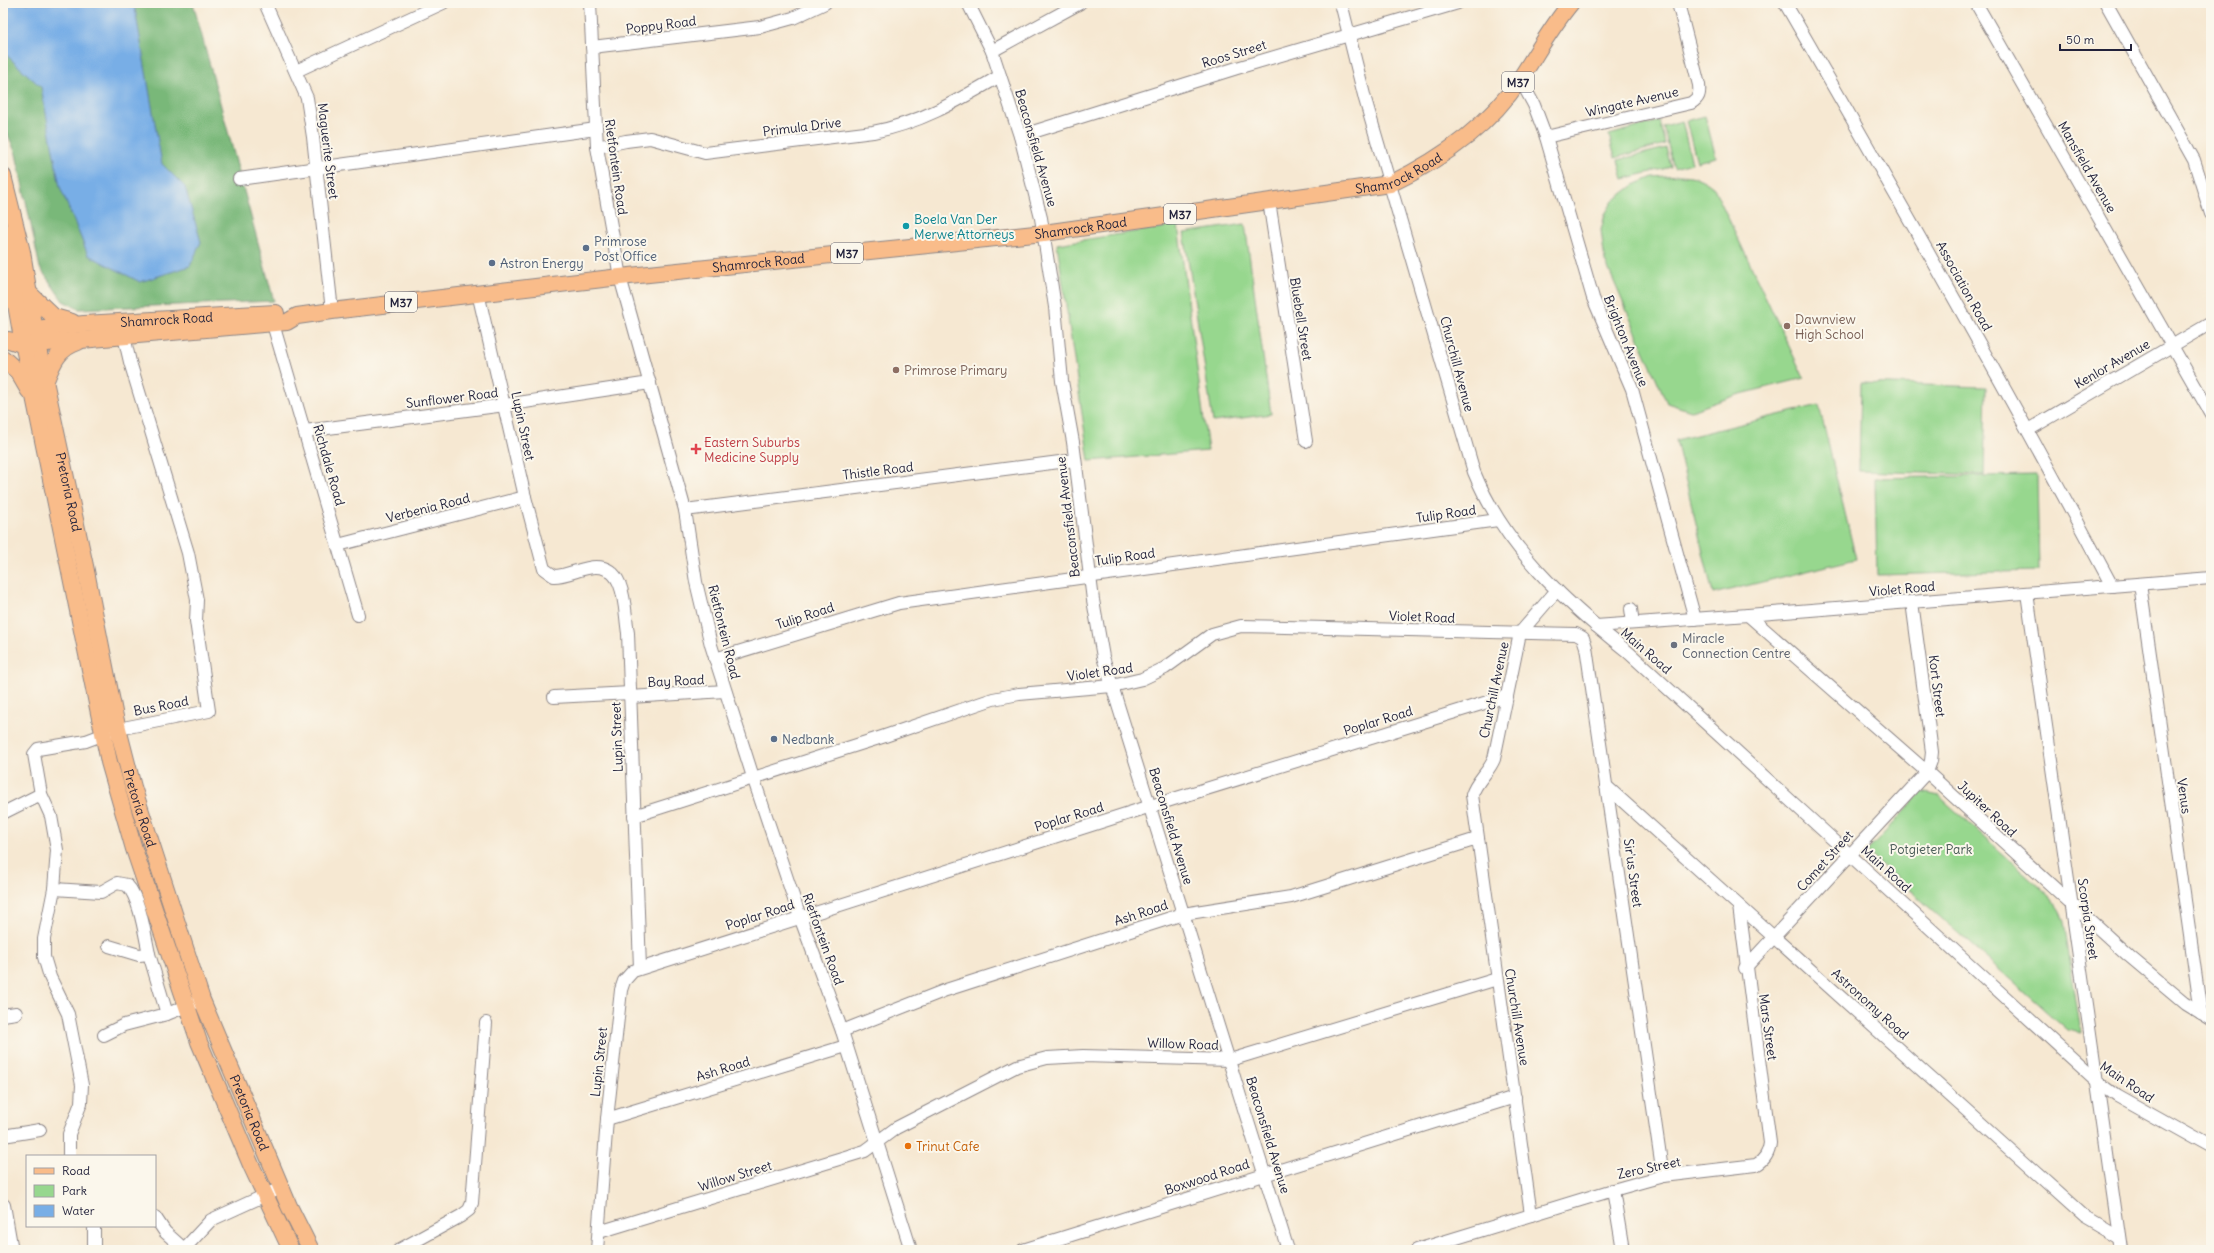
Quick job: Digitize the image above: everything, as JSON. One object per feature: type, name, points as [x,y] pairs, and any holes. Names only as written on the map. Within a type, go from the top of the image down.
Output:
[{"type":"main road","name":"Shamrock Road","points":[[21,338],[285,313],[297,316],[620,277],[1044,233],[1390,184],[1452,149],[1487,118],[1520,79],[1549,32],[1570,3]]},
{"type":"main road","points":[[3,176],[22,252],[30,294],[21,338]]},
{"type":"main road","points":[[3,232],[9,259],[21,338]]},
{"type":"main road","points":[[3,289],[9,259]]},
{"type":"main road","points":[[30,294],[54,317],[85,332],[59,353],[46,380]]},
{"type":"main road","name":"Shamrock Road","points":[[122,329],[273,324],[287,322],[297,316]]},
{"type":"main road","name":"Pretoria Road","points":[[21,338],[46,380],[110,732],[156,862],[195,1003],[199,1042],[265,1195],[291,1250]]},
{"type":"main road","name":"Pretoria Road","points":[[21,338],[110,732],[146,908],[195,1003],[311,1250]]},
{"type":"main road","points":[[3,358],[18,372],[35,403]]},
{"type":"street","name":"Maguerite Street","points":[[265,3],[296,71],[307,98],[311,115],[332,311]]},
{"type":"street","points":[[296,71],[443,3]]},
{"type":"street","name":"Rietfontein Road","points":[[590,3],[597,147],[620,277],[685,510],[696,582],[715,659],[800,917],[842,1031],[909,1249]]},
{"type":"street","name":"Poppy Road","points":[[592,47],[760,26],[792,18],[825,3]]},
{"type":"street","name":"Beaconsfield Avenue","points":[[968,3],[992,50],[1020,136],[1044,233],[1055,307],[1063,337],[1067,401],[1097,632],[1112,686],[1151,806],[1183,914],[1230,1060],[1288,1250]]},
{"type":"street","points":[[992,50],[1080,3]]},
{"type":"street","name":"Churchill Avenue","points":[[1341,3],[1390,184],[1474,472],[1498,520],[1530,563],[1557,590],[1520,633],[1494,759],[1488,771],[1474,789],[1472,795],[1531,1215]]},
{"type":"street","name":"Roos Street","points":[[1020,136],[1349,34],[1458,3]]},
{"type":"street","name":"Wingate Avenue","points":[[1546,137],[1691,103],[1697,99],[1700,93],[1700,85],[1678,3]]},
{"type":"street","name":"Association Road","points":[[1785,3],[1882,169],[2028,430],[2112,586]]},
{"type":"street","name":"Mansfield Avenue","points":[[1976,3],[2173,345],[2211,414]]},
{"type":"street","points":[[2106,3],[2194,160],[2211,214]]},
{"type":"street","name":"Primula Drive","points":[[597,147],[650,138],[705,153],[873,132],[899,127],[928,115],[1000,76]]},
{"type":"street","name":"Brighton Avenue","points":[[1520,79],[1534,105],[1546,137],[1593,298],[1632,389],[1695,619]]},
{"type":"street","points":[[239,179],[596,129]]},
{"type":"street","name":"Bluebell Street","points":[[1269,201],[1306,441]]},
{"type":"street","name":"Lupin Street","points":[[478,293],[525,498],[544,569],[547,573],[558,576],[596,567],[606,570],[616,577],[620,585],[628,633],[640,968],[627,977],[621,990],[607,1120],[597,1250]]},
{"type":"street","name":"Kenlor Avenue","points":[[2028,430],[2211,323]]},
{"type":"street","name":"Richdale Road","points":[[273,324],[358,615]]},
{"type":"street","name":"Bus Road","points":[[41,794],[34,761],[36,750],[86,741],[110,732],[209,711],[196,621],[197,600],[188,553],[122,329]]},
{"type":"street","name":"Sunflower Road","points":[[305,432],[505,406],[650,383]]},
{"type":"street","name":"Thistle Road","points":[[685,510],[1075,460]]},
{"type":"street","name":"Verbenia Road","points":[[338,545],[525,498]]},
{"type":"street","name":"Tulip Road","points":[[715,659],[899,603],[1498,520]]},
{"type":"street","name":"Violet Road","points":[[1596,626],[1748,616],[2211,578]]},
{"type":"street","name":"Venus","points":[[2140,584],[2206,1016]]},
{"type":"street","name":"Main Road","points":[[1557,590],[1596,626],[1628,652],[2097,1081],[2122,1098],[2211,1148]]},
{"type":"street","name":"Scorpia Street","points":[[2027,593],[2121,1250]]},
{"type":"street","name":"Kort Street","points":[[1912,602],[1932,752],[1931,761],[1927,772]]},
{"type":"street","points":[[1631,609],[1633,623]]},
{"type":"street","name":"Jupiter Road","points":[[1748,616],[1927,772],[2072,906],[2166,988],[2206,1016]]},
{"type":"street","name":"Violet Road","points":[[634,816],[882,738],[993,699],[1019,694],[1131,683],[1154,675],[1212,634],[1241,626],[1520,633]]},
{"type":"street","name":"Sir'us Street","points":[[1520,633],[1571,634],[1583,638],[1586,647],[1663,1176]]},
{"type":"street","name":"Bay Road","points":[[554,697],[725,691]]},
{"type":"street","name":"Poplar Road","points":[[640,968],[1151,806],[1506,696]]},
{"type":"street","name":"Comet Street","points":[[1745,968],[1775,938],[1849,855],[1927,772]]},
{"type":"street","name":"Astronomy Road","points":[[1606,786],[2086,1217],[2119,1238]]},
{"type":"street","points":[[3,813],[41,794],[50,816],[56,838],[57,850],[54,889],[44,939],[44,957],[50,977],[68,1014],[83,1090],[81,1102],[69,1134],[68,1155]]},
{"type":"street","name":"Ash Road","points":[[842,1031],[946,990],[1183,914],[1291,897],[1477,839]]},
{"type":"street","points":[[54,889],[101,892],[117,882],[124,884],[131,891],[146,908],[149,954],[168,1014]]},
{"type":"street","name":"Mars Street","points":[[1739,906],[1745,968],[1770,1137],[1769,1151]]},
{"type":"street","points":[[109,946],[139,955],[149,954]]},
{"type":"street","name":"Willow Road","points":[[877,1141],[896,1128],[1002,1073],[1035,1061],[1083,1056],[1230,1060],[1497,979]]},
{"type":"street","points":[[104,1034],[124,1025],[168,1014],[195,1003]]},
{"type":"street","points":[[3,1015],[16,1013]]},
{"type":"street","points":[[399,1250],[461,1216],[469,1210],[472,1203],[486,1023]]},
{"type":"street","name":"Ash Road","points":[[607,1120],[846,1046]]},
{"type":"street","name":"Boxwood Road","points":[[1023,1250],[1515,1096]]},
{"type":"street","points":[[3,1136],[40,1130]]},
{"type":"street","name":"Willow Street","points":[[599,1232],[865,1150],[877,1141]]},
{"type":"street","name":"Zero Street","points":[[1417,1250],[1663,1176],[1756,1165],[1762,1161],[1769,1151]]},
{"type":"street","points":[[156,1218],[165,1232],[185,1250],[211,1220],[282,1188]]},
{"type":"street","points":[[1613,1190],[1623,1250]]},
{"type":"street","points":[[4,1205],[8,1244]]},
{"type":"street","points":[[94,1227],[94,1250]]},
{"type":"green space","points":[[3,3],[193,3],[274,301],[79,309],[63,301],[40,268],[16,154],[3,123]]},
{"type":"green space","points":[[1705,116],[1716,157],[1697,162],[1686,121]]},
{"type":"green space","points":[[1659,121],[1665,144],[1615,158],[1609,135]]},
{"type":"green space","points":[[1682,121],[1692,163],[1674,168],[1663,126]]},
{"type":"green space","points":[[1666,148],[1671,167],[1623,179],[1618,160]]},
{"type":"green space","points":[[1678,175],[1697,178],[1714,188],[1804,378],[1737,395],[1691,411],[1667,403],[1605,261],[1601,230],[1605,214],[1613,201],[1634,185],[1653,177]]},
{"type":"green space","points":[[1245,224],[1271,414],[1213,422],[1184,233]]},
{"type":"green space","points":[[1178,225],[1208,451],[1089,461],[1057,244]]},
{"type":"green space","points":[[1861,383],[1986,387],[1984,475],[1859,471]]},
{"type":"green space","points":[[1819,405],[1856,559],[1713,594],[1676,440]]},
{"type":"green space","points":[[2037,475],[2039,571],[1877,575],[1875,478]]},
{"type":"green space","name":"Potgieter Park","points":[[1922,792],[1939,796],[2052,898],[2060,910],[2064,922],[2081,1033],[2067,1030],[1867,852]]},
{"type":"water","points":[[3,3],[134,3],[162,164],[185,187],[201,242],[190,266],[140,282],[88,255],[60,187],[41,87],[3,52]]},
{"type":"place","name":"Boela Van Der Merwe Attorneys","points":[[906,226]]},
{"type":"place","name":"Primrose Post Office","points":[[586,248]]},
{"type":"place","name":"Astron Energy","points":[[492,263]]},
{"type":"place","name":"Dawnview High School","points":[[1787,326]]},
{"type":"place","name":"Primrose Primary","points":[[896,370]]},
{"type":"place","name":"Eastern Suburbs Medicine Supply","points":[[696,449]]},
{"type":"place","name":"Miracle Connection Centre","points":[[1674,645]]},
{"type":"place","name":"Nedbank","points":[[774,739]]},
{"type":"place","name":"Trinut Cafe","points":[[908,1146]]}]
